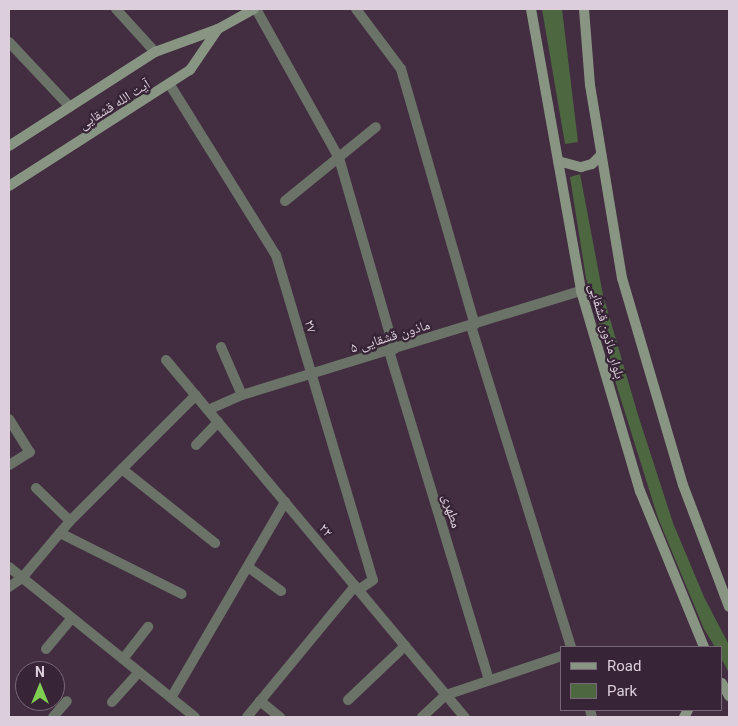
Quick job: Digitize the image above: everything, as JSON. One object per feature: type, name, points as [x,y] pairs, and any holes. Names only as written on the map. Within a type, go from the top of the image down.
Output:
[{"type":"street","points":[[116,9],[155,52]]},
{"type":"street","name":"آیت الله قشقایی","points":[[9,146],[155,52],[218,29],[255,9]]},
{"type":"street","name":"مطهری","points":[[255,9],[339,158],[391,350],[489,680]]},
{"type":"street","points":[[356,9],[401,69],[473,326],[571,646]]},
{"type":"street","name":"بلوار ماذون قشقایی","points":[[531,9],[581,291],[640,491],[703,646]]},
{"type":"street","name":"بلوار ماذون قشقایی","points":[[584,9],[590,85],[622,278],[683,485],[729,607]]},
{"type":"street","name":"آیت الله قشقایی","points":[[9,186],[170,85],[190,70],[218,29]]},
{"type":"street","points":[[9,42],[70,107]]},
{"type":"street","name":"۲۷","points":[[170,85],[276,255],[373,580],[356,588]]},
{"type":"street","points":[[285,201],[376,127]]},
{"type":"street","points":[[558,161],[581,167],[592,164],[601,156]]},
{"type":"street","name":"ماذون قشقایی ۵","points":[[208,410],[242,395],[473,326],[581,291]]},
{"type":"street","points":[[221,347],[242,395]]},
{"type":"street","name":"۲۲","points":[[166,360],[465,717]]},
{"type":"street","points":[[9,587],[22,578],[70,521],[196,395]]},
{"type":"street","points":[[9,419],[30,452],[9,464]]},
{"type":"street","points":[[196,445],[218,422]]},
{"type":"street","points":[[122,469],[215,543]]},
{"type":"street","points":[[36,488],[70,521]]},
{"type":"street","points":[[171,698],[285,502]]},
{"type":"street","points":[[60,533],[182,594]]},
{"type":"street","points":[[9,567],[195,717]]},
{"type":"street","points":[[248,567],[281,591]]},
{"type":"street","points":[[247,717],[356,588]]},
{"type":"street","points":[[46,649],[72,618]]},
{"type":"street","points":[[123,659],[148,627]]},
{"type":"street","points":[[348,700],[405,646]]},
{"type":"street","points":[[422,717],[446,695],[560,657]]},
{"type":"street","points":[[112,702],[139,672]]},
{"type":"street","points":[[723,685],[729,696]]},
{"type":"street","points":[[53,717],[67,701]]},
{"type":"street","points":[[260,701],[280,717]]},
{"type":"green space","points":[[542,9],[562,9],[578,142],[565,144]]},
{"type":"green space","points":[[580,174],[603,295],[638,415],[673,523],[704,597],[729,645],[729,673],[723,662],[723,646],[714,646],[704,629],[658,518],[617,387],[586,278],[570,177]]}]
